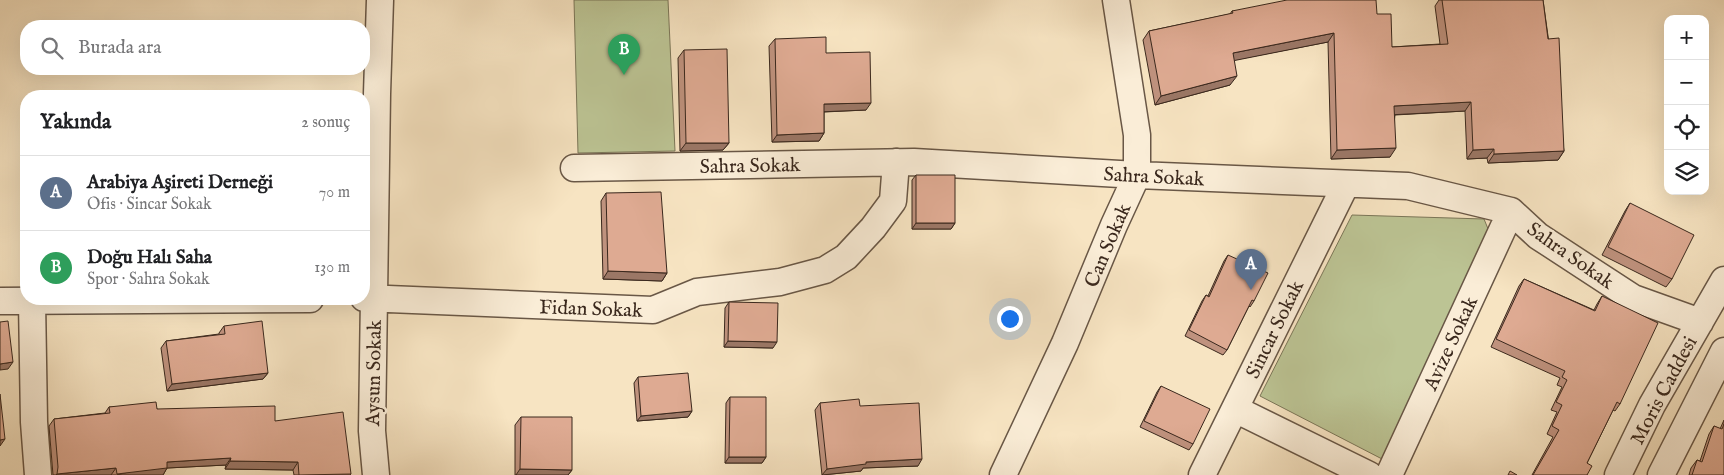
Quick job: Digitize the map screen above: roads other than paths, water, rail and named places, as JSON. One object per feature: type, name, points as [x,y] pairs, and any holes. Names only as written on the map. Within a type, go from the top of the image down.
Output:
[{"type":"street","name":"Aysun Sokak","points":[[370,271],[380,0]]},
{"type":"street","name":"Can Sokak","points":[[1003,475],[1065,343],[1137,175],[1137,135],[1116,0]]},
{"type":"street","name":"Fidan Sokak","points":[[370,298],[653,310],[698,292],[780,282],[825,270],[846,257],[893,201],[896,162]]},
{"type":"street","name":"Sahra Sokak","points":[[574,168],[914,162],[1137,175],[1408,186],[1511,211],[1538,236],[1633,298],[1700,322]]},
{"type":"street","name":"Sincar Sokak","points":[[1202,475],[1346,184]]},
{"type":"street","name":"Avize Sokak","points":[[1389,475],[1511,211]]},
{"type":"street","name":"Moris Caddesi","points":[[1618,475],[1652,405],[1724,280]]},
{"type":"street","points":[[0,301],[20,301]]},
{"type":"street","points":[[32,305],[34,422],[38,475]]},
{"type":"street","name":"Aysun Sokak","points":[[369,305],[372,431],[376,475]]},
{"type":"street","name":"Moris Caddesi","points":[[1661,475],[1724,351]]},
{"type":"street","points":[[1235,409],[1369,475]]},
{"type":"place","name":"Doğu Halı Saha","points":[[624,75]]},
{"type":"place","name":"Arabiya Aşireti Derneği","points":[[1251,290]]}]
